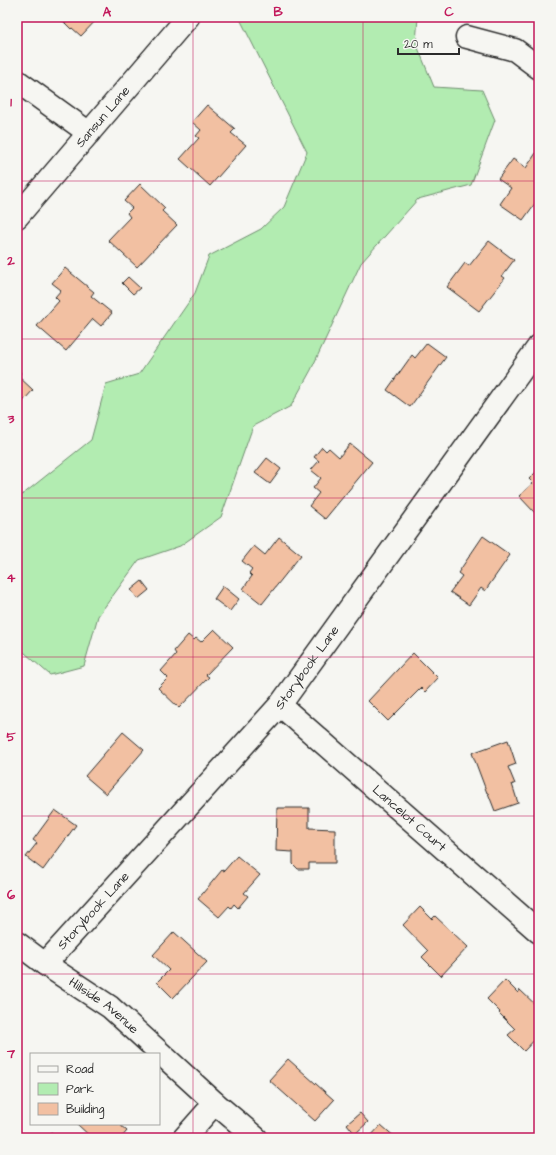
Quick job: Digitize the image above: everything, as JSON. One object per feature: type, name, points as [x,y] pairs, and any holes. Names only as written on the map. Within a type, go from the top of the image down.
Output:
[{"type":"street","name":"Sansun Lane","points":[[17,217],[188,17]]},
{"type":"street","points":[[467,37],[515,50],[539,68]]},
{"type":"street","points":[[17,80],[89,133]]},
{"type":"street","name":"Storybook Lane","points":[[45,964],[280,705],[539,346]]},
{"type":"street","name":"Lancelot Court","points":[[280,705],[539,932]]},
{"type":"street","name":"Hillside Avenue","points":[[17,943],[45,964],[110,1007],[215,1103],[256,1138]]},
{"type":"street","points":[[184,1138],[215,1103]]},
{"type":"green space","points":[[239,17],[418,17],[416,43],[434,87],[482,90],[495,120],[471,185],[418,199],[361,263],[311,370],[291,406],[253,426],[221,517],[180,546],[139,560],[98,616],[84,666],[50,675],[17,646],[17,499],[91,440],[106,384],[139,374],[195,293],[209,256],[261,229],[284,207],[307,152]]},
{"type":"building","points":[[59,17],[99,17],[81,36],[72,28],[71,29]]},
{"type":"building","points":[[207,105],[235,129],[231,133],[246,145],[210,186],[180,159],[199,138],[196,136],[201,130],[192,122]]},
{"type":"building","points":[[536,153],[539,155],[539,198],[523,220],[500,204],[511,188],[498,179],[513,159],[526,168]]},
{"type":"building","points":[[140,184],[165,208],[162,211],[177,225],[137,267],[108,240],[130,217],[127,213],[132,208],[124,201]]},
{"type":"building","points":[[489,241],[514,260],[502,276],[505,278],[479,311],[447,287],[465,263],[469,266]]},
{"type":"building","points":[[65,268],[94,292],[91,296],[112,313],[101,326],[93,319],[66,351],[37,326],[59,301],[55,297],[61,290],[52,283]]},
{"type":"building","points":[[128,277],[140,288],[133,294],[122,283]]},
{"type":"building","points":[[427,343],[446,357],[410,407],[387,390],[412,355],[415,358]]},
{"type":"building","points":[[17,369],[21,373],[18,376],[33,390],[17,408]]},
{"type":"building","points":[[350,444],[372,462],[325,519],[309,506],[319,493],[313,488],[321,478],[311,470],[319,461],[314,457],[322,447],[326,451],[329,448],[339,457]]},
{"type":"building","points":[[267,458],[281,469],[270,484],[255,473]]},
{"type":"building","points":[[539,469],[539,509],[535,513],[519,496],[533,483],[529,479]]},
{"type":"building","points":[[483,536],[510,555],[485,591],[481,588],[469,605],[450,592],[462,576],[458,573]]},
{"type":"building","points":[[279,537],[301,555],[262,604],[243,589],[252,576],[249,573],[252,569],[242,561],[254,546],[265,555]]},
{"type":"building","points":[[142,581],[149,590],[138,599],[131,590]]},
{"type":"building","points":[[223,586],[239,599],[230,611],[214,599]]},
{"type":"building","points":[[214,629],[233,647],[206,675],[209,677],[179,708],[158,688],[168,678],[161,671],[176,654],[174,651],[188,635],[194,640],[196,638],[201,642]]},
{"type":"building","points":[[413,653],[438,678],[425,692],[421,688],[388,721],[368,701]]},
{"type":"building","points":[[123,732],[144,750],[106,794],[85,776]]},
{"type":"building","points":[[508,740],[516,764],[508,767],[515,784],[512,784],[518,803],[495,811],[472,753]]},
{"type":"building","points":[[277,808],[309,808],[309,828],[335,829],[335,863],[309,863],[309,869],[298,869],[293,864],[293,852],[276,851]]},
{"type":"building","points":[[55,810],[76,825],[43,870],[26,857],[37,843],[33,840]]},
{"type":"building","points":[[237,856],[260,875],[244,893],[248,896],[238,908],[234,904],[231,908],[229,906],[219,917],[198,899],[222,870],[224,871]]},
{"type":"building","points":[[420,907],[432,919],[435,916],[468,947],[441,976],[422,957],[428,951],[403,925]]},
{"type":"building","points":[[174,932],[207,962],[173,998],[157,982],[169,970],[153,955]]},
{"type":"building","points":[[505,980],[518,993],[520,990],[539,1008],[539,1035],[524,1051],[508,1035],[515,1029],[487,999]]},
{"type":"building","points":[[288,1059],[334,1100],[315,1121],[269,1080]]},
{"type":"building","points":[[360,1113],[368,1122],[355,1134],[347,1124]]},
{"type":"building","points":[[78,1125],[120,1125],[127,1131],[121,1138],[92,1138]]},
{"type":"building","points":[[381,1125],[396,1138],[369,1138]]},
{"type":"building","points":[[51,1132],[58,1138],[45,1138]]}]
